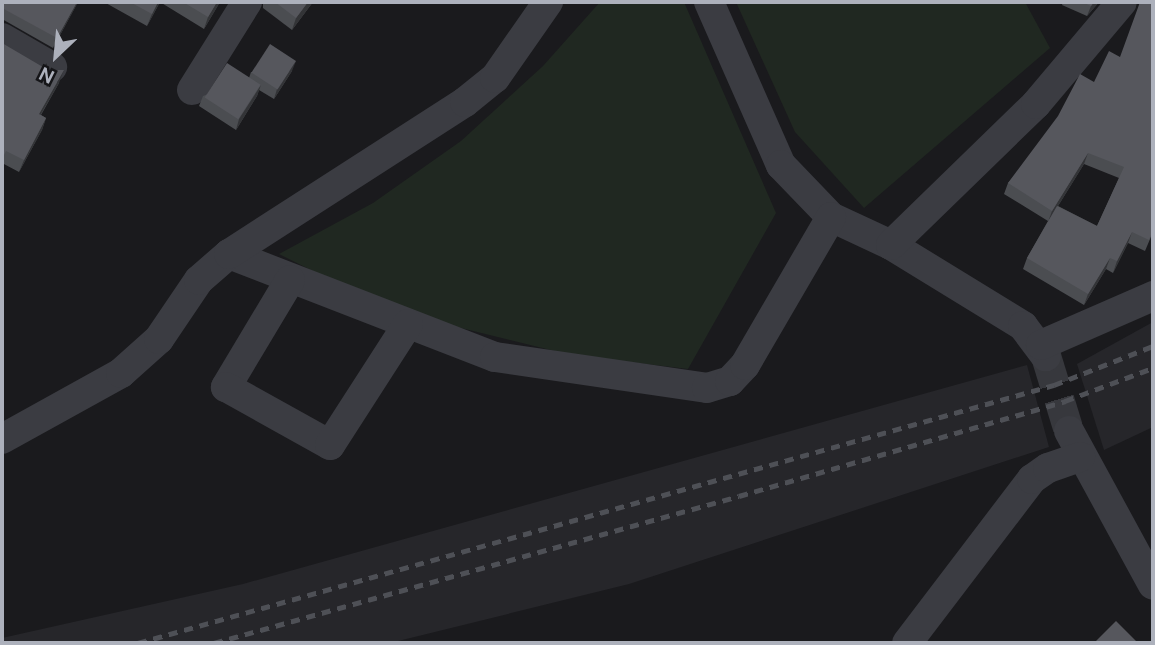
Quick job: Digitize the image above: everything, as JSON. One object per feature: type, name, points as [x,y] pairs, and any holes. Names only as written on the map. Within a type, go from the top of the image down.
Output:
[{"type":"street","points":[[192,90],[247,2]]},
{"type":"street","points":[[2,439],[121,373],[159,339],[199,280],[229,254],[465,102],[495,78],[548,2]]},
{"type":"street","points":[[709,2],[781,165],[831,217],[891,245],[1023,326],[1043,351],[1150,292]]},
{"type":"street","points":[[891,245],[1036,104],[1122,2]]},
{"type":"street","points":[[2,38],[52,67]]},
{"type":"street","points":[[229,254],[289,280],[495,357],[707,388],[730,381],[746,365],[831,217]]},
{"type":"street","points":[[289,280],[226,387],[330,445],[408,324]]},
{"type":"street","points":[[907,643],[1032,479],[1074,444],[1153,585]]},
{"type":"shaded area","points":[[600,2],[684,2],[776,213],[688,369],[571,355],[453,326],[335,282],[279,254],[373,203],[461,141],[543,66]]},
{"type":"shaded area","points":[[736,2],[1025,2],[1050,48],[864,208],[795,132]]},
{"type":"shaded area","points":[[1153,322],[1153,427],[1104,450],[1077,364]]},
{"type":"shaded area","points":[[1027,365],[1049,447],[629,584],[390,643],[2,643],[2,638],[243,584]]},
{"type":"building","points":[[2,2],[77,2],[57,38],[2,8]]},
{"type":"building","points":[[130,2],[158,2],[152,14]]},
{"type":"building","points":[[183,2],[217,2],[208,17]]},
{"type":"building","points":[[275,2],[308,2],[296,18]]},
{"type":"building","points":[[1140,2],[1153,2],[1153,230],[1149,240],[1132,232],[1117,261],[1110,258],[1088,294],[1027,258],[1057,206],[1097,226],[1124,167],[1088,153],[1052,211],[1008,183],[1058,116],[1080,74],[1094,82],[1109,51],[1120,57]]},
{"type":"building","points":[[2,43],[48,70],[64,70],[39,114],[46,118],[24,160],[6,151],[2,159]]},
{"type":"building","points":[[270,44],[296,61],[277,89],[251,73]]},
{"type":"building","points":[[227,63],[261,85],[238,119],[205,97]]},
{"type":"building","points":[[1116,621],[1138,643],[1094,643]]},
{"type":"tunnel","points":[[1046,356],[1069,431]]},
{"type":"railway","points":[[138,643],[1054,385],[1153,346]]},
{"type":"railway","points":[[214,643],[739,496],[1065,401],[1153,368]]}]
